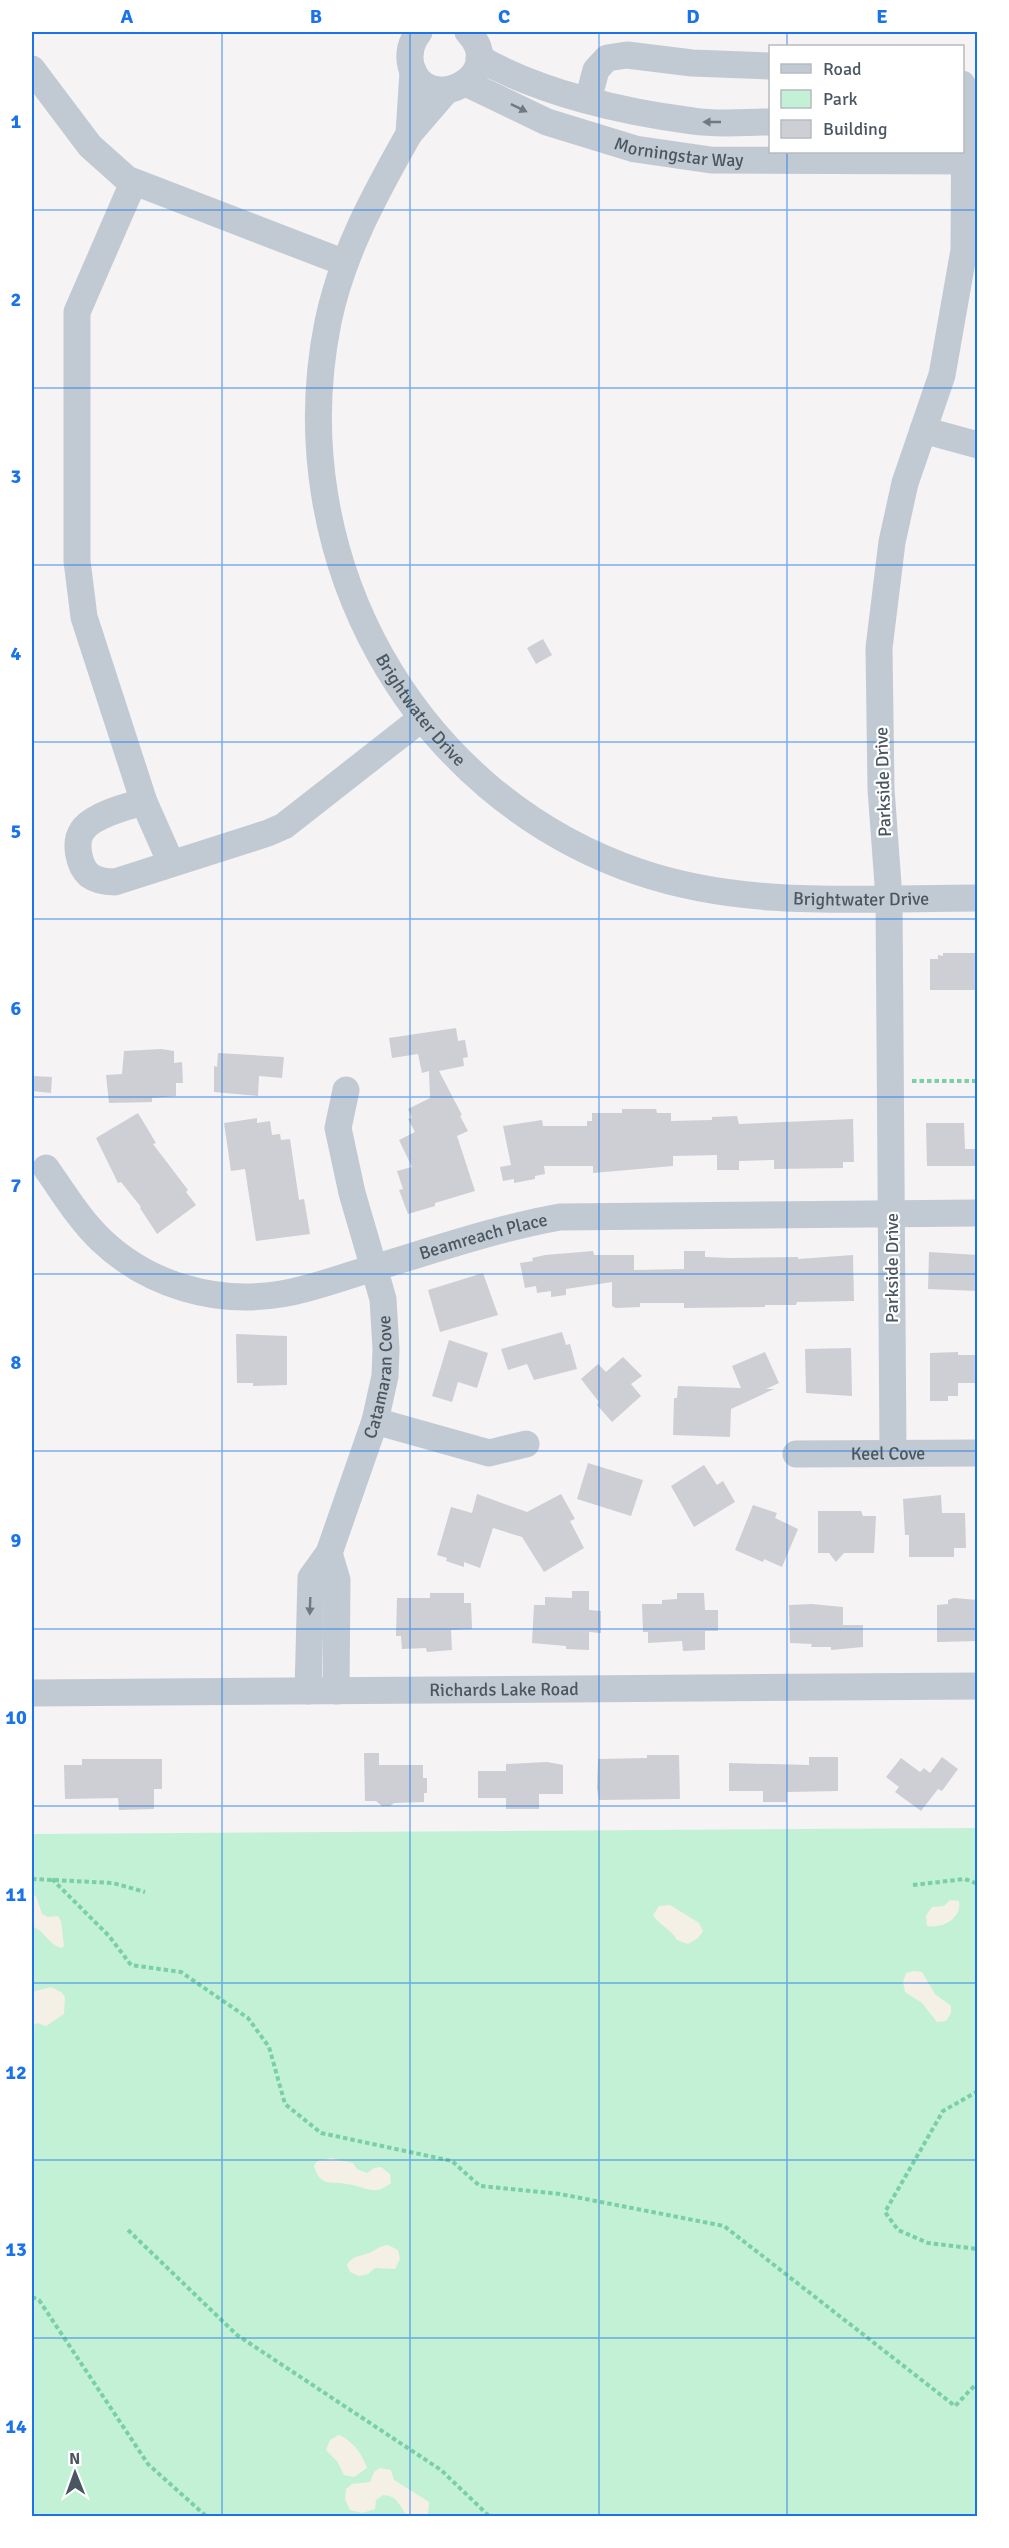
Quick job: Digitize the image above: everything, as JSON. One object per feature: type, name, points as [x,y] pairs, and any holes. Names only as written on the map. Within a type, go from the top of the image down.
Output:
[{"type":"street","points":[[409,134],[478,67],[475,40]]},
{"type":"street","name":"Morningstar Way","points":[[475,40],[498,69],[560,94],[695,122],[769,122]]},
{"type":"street","points":[[409,134],[410,45]]},
{"type":"street","name":"Morningstar Way","points":[[410,45],[420,81],[431,88],[456,87],[548,122],[635,149],[711,160],[971,161]]},
{"type":"street","points":[[588,100],[596,70],[606,58],[627,55],[692,63],[769,66]]},
{"type":"street","points":[[32,69],[90,146],[134,183],[345,263]]},
{"type":"street","name":"Parkside Drive","points":[[893,1453],[889,898],[881,789],[879,648],[892,542],[905,483],[942,375],[964,250],[971,161],[964,91]]},
{"type":"street","name":"Brightwater Drive","points":[[409,134],[359,226],[345,263],[329,318],[319,384],[319,459],[326,509],[340,564],[361,619],[384,663],[422,718],[461,762],[492,790],[531,819],[596,855],[637,872],[687,886],[759,898],[978,898]]},
{"type":"street","points":[[134,183],[77,312],[75,329],[77,561],[84,617],[144,802],[171,863]]},
{"type":"street","points":[[923,430],[978,445]]},
{"type":"street","points":[[144,802],[104,816],[82,831],[78,848],[82,865],[88,874],[103,882],[115,882],[284,826],[422,718]]},
{"type":"street","name":"Catamaran Cove","points":[[308,1691],[311,1578],[329,1553],[375,1421],[383,1386],[386,1349],[383,1299],[352,1194],[338,1128],[346,1090]]},
{"type":"street","name":"Beamreach Place","points":[[46,1168],[84,1221],[101,1240],[126,1260],[153,1276],[183,1288],[218,1296],[250,1298],[292,1292],[521,1224],[560,1217],[978,1212]]},
{"type":"street","points":[[375,1421],[489,1453],[526,1444]]},
{"type":"street","name":"Keel Cove","points":[[796,1454],[978,1453]]},
{"type":"street","points":[[329,1553],[337,1580],[336,1691]]},
{"type":"street","name":"Richards Lake Road","points":[[32,1693],[978,1686]]},
{"type":"path","points":[[890,1082],[978,1081]]},
{"type":"path","points":[[32,1879],[112,1883],[145,1892]]},
{"type":"path","points":[[52,1879],[110,1936],[132,1965],[181,1972],[248,2018],[269,2047],[285,2104],[321,2133],[452,2161],[480,2186],[560,2194],[724,2226],[955,2406],[978,2382]]},
{"type":"path","points":[[913,1885],[965,1879],[978,1884]]},
{"type":"path","points":[[978,2091],[943,2111],[885,2212],[898,2230],[928,2243],[978,2249]]},
{"type":"path","points":[[128,2230],[237,2335],[441,2470],[489,2517]]},
{"type":"path","points":[[32,2297],[39,2300],[148,2464],[206,2517]]},
{"type":"green space","points":[[977,1828],[977,2516],[32,2516],[32,1834]]},
{"type":"sand","points":[[32,1894],[36,1896],[42,1914],[48,1917],[58,1916],[61,1921],[64,1946],[61,1948],[32,1926]]},
{"type":"sand","points":[[950,1900],[959,1901],[958,1912],[954,1917],[939,1926],[927,1926],[926,1916],[932,1907],[944,1906]]},
{"type":"sand","points":[[670,1905],[699,1923],[703,1931],[698,1938],[688,1944],[677,1940],[656,1919],[653,1915],[659,1906]]},
{"type":"sand","points":[[922,1972],[935,1994],[951,2006],[951,2013],[946,2021],[937,2022],[922,2003],[905,1992],[903,1982],[906,1973]]},
{"type":"sand","points":[[51,1987],[65,1997],[64,2014],[46,2026],[37,2023],[32,2026],[32,1992]]},
{"type":"sand","points":[[331,2158],[353,2163],[357,2169],[367,2173],[374,2168],[381,2167],[390,2174],[391,2183],[381,2189],[372,2190],[324,2181],[314,2166],[317,2161]]},
{"type":"sand","points":[[388,2245],[398,2250],[400,2259],[395,2269],[375,2268],[368,2274],[359,2276],[350,2272],[347,2265],[352,2259]]},
{"type":"sand","points":[[339,2435],[356,2448],[367,2468],[354,2477],[344,2475],[337,2461],[326,2450],[330,2440]]},
{"type":"sand","points":[[380,2468],[391,2470],[394,2480],[429,2502],[428,2516],[407,2516],[395,2499],[383,2495],[376,2500],[375,2509],[362,2513],[350,2510],[345,2499],[346,2489],[352,2484],[370,2482],[374,2472]]},
{"type":"building","points":[[543,639],[552,655],[536,664],[527,648]]},
{"type":"building","points":[[943,953],[978,953],[978,990],[930,990],[930,959],[938,959],[938,955],[943,956]]},
{"type":"building","points":[[456,1028],[458,1041],[465,1040],[468,1057],[463,1058],[464,1066],[439,1071],[468,1131],[457,1136],[475,1191],[408,1214],[399,1190],[403,1189],[397,1171],[412,1167],[399,1140],[415,1132],[408,1119],[412,1118],[408,1109],[430,1098],[429,1071],[422,1073],[418,1054],[392,1058],[389,1038]]},
{"type":"building","points":[[161,1049],[174,1051],[174,1063],[182,1062],[183,1083],[176,1083],[176,1096],[152,1098],[152,1102],[109,1103],[106,1075],[122,1074],[124,1051]]},
{"type":"building","points":[[218,1053],[284,1057],[282,1078],[259,1076],[258,1096],[214,1092],[214,1066],[217,1067]]},
{"type":"building","points":[[32,1076],[52,1077],[51,1093],[32,1091]]},
{"type":"building","points":[[622,1109],[656,1109],[657,1113],[671,1113],[671,1121],[712,1120],[712,1117],[737,1116],[739,1124],[853,1119],[854,1162],[843,1162],[843,1168],[774,1169],[774,1160],[739,1161],[739,1170],[717,1170],[717,1155],[673,1156],[673,1166],[593,1173],[593,1166],[544,1166],[545,1174],[535,1176],[535,1179],[514,1183],[514,1179],[503,1181],[500,1167],[511,1165],[503,1126],[542,1120],[543,1126],[587,1126],[587,1121],[592,1121],[592,1113],[622,1113]]},
{"type":"building","points":[[138,1113],[156,1143],[153,1144],[188,1190],[186,1192],[196,1205],[157,1234],[141,1207],[121,1182],[118,1183],[96,1138]]},
{"type":"building","points":[[257,1118],[257,1123],[270,1121],[272,1135],[280,1134],[281,1140],[290,1139],[299,1200],[304,1199],[310,1234],[256,1241],[245,1169],[231,1171],[224,1123]]},
{"type":"building","points":[[926,1123],[964,1123],[965,1149],[978,1149],[978,1166],[927,1166]]},
{"type":"building","points":[[593,1251],[594,1255],[634,1255],[634,1270],[684,1269],[684,1251],[705,1251],[705,1257],[731,1258],[798,1257],[798,1259],[853,1255],[854,1301],[797,1302],[796,1305],[765,1305],[765,1307],[684,1308],[684,1303],[640,1303],[640,1307],[616,1308],[612,1306],[612,1282],[566,1289],[566,1295],[551,1297],[551,1291],[537,1293],[536,1286],[525,1288],[520,1263],[533,1261],[532,1258],[545,1255]]},
{"type":"building","points":[[929,1252],[978,1255],[978,1291],[928,1289]]},
{"type":"building","points":[[483,1273],[498,1315],[440,1332],[428,1290]]},
{"type":"building","points":[[562,1332],[566,1345],[570,1344],[577,1369],[534,1380],[527,1364],[508,1370],[501,1349]]},
{"type":"building","points":[[236,1334],[287,1336],[287,1385],[253,1386],[253,1383],[237,1383]]},
{"type":"building","points":[[449,1340],[488,1353],[477,1388],[458,1382],[452,1402],[432,1396]]},
{"type":"building","points":[[851,1348],[852,1396],[806,1393],[805,1349]]},
{"type":"building","points":[[765,1352],[779,1383],[766,1389],[774,1389],[731,1409],[730,1437],[673,1435],[674,1398],[677,1398],[678,1386],[741,1388],[732,1366]]},
{"type":"building","points":[[958,1352],[958,1355],[977,1355],[978,1383],[958,1383],[958,1396],[948,1396],[948,1401],[930,1401],[930,1353]]},
{"type":"building","points":[[623,1357],[642,1376],[631,1384],[641,1396],[612,1422],[597,1405],[599,1402],[581,1379],[598,1364],[606,1372]]},
{"type":"building","points":[[588,1463],[643,1480],[631,1516],[577,1499]]},
{"type":"building","points":[[704,1465],[717,1485],[723,1481],[735,1502],[694,1527],[671,1486]]},
{"type":"building","points":[[477,1494],[527,1512],[561,1494],[575,1519],[570,1521],[584,1548],[544,1572],[522,1537],[493,1528],[480,1568],[464,1562],[464,1567],[446,1561],[447,1558],[437,1555],[451,1507],[472,1513]]},
{"type":"building","points":[[941,1495],[942,1513],[965,1513],[966,1548],[954,1548],[954,1557],[909,1557],[909,1535],[905,1535],[903,1499]]},
{"type":"building","points":[[753,1505],[777,1513],[775,1518],[798,1529],[782,1567],[735,1550]]},
{"type":"building","points":[[818,1511],[861,1511],[863,1516],[876,1516],[874,1553],[844,1553],[836,1562],[829,1553],[818,1553]]},
{"type":"building","points":[[572,1591],[589,1591],[589,1610],[601,1611],[601,1633],[589,1632],[589,1650],[566,1649],[566,1646],[532,1643],[534,1605],[545,1605],[545,1597],[572,1598]]},
{"type":"building","points":[[430,1593],[464,1593],[464,1603],[471,1603],[472,1629],[451,1630],[452,1650],[427,1652],[426,1648],[402,1649],[401,1636],[396,1636],[397,1598],[430,1598]]},
{"type":"building","points":[[677,1593],[704,1593],[705,1610],[718,1610],[718,1631],[705,1631],[705,1650],[683,1651],[682,1641],[648,1643],[648,1632],[643,1632],[642,1604],[662,1604],[662,1600],[677,1599]]},
{"type":"building","points":[[954,1598],[978,1600],[978,1641],[937,1642],[937,1605],[948,1604],[948,1600]]},
{"type":"building","points":[[812,1604],[843,1607],[843,1625],[863,1625],[863,1647],[831,1650],[831,1647],[811,1647],[812,1644],[790,1643],[789,1605]]},
{"type":"building","points":[[364,1753],[379,1753],[379,1765],[423,1765],[423,1778],[427,1778],[427,1793],[424,1793],[424,1802],[394,1803],[390,1806],[382,1806],[376,1801],[365,1801]]},
{"type":"building","points":[[647,1755],[679,1755],[680,1799],[599,1800],[598,1759],[647,1758]]},
{"type":"building","points":[[809,1757],[838,1757],[838,1791],[787,1792],[787,1802],[763,1802],[763,1791],[729,1791],[729,1763],[809,1765]]},
{"type":"building","points":[[942,1757],[958,1769],[942,1791],[938,1789],[921,1811],[895,1792],[899,1787],[886,1777],[901,1758],[920,1772],[924,1768],[930,1773]]},
{"type":"building","points":[[82,1759],[162,1759],[162,1789],[154,1789],[154,1809],[119,1810],[118,1798],[65,1799],[64,1765],[82,1765]]},
{"type":"building","points":[[547,1762],[563,1765],[563,1794],[539,1794],[539,1809],[506,1809],[506,1798],[478,1798],[478,1771],[506,1771],[506,1764]]}]
